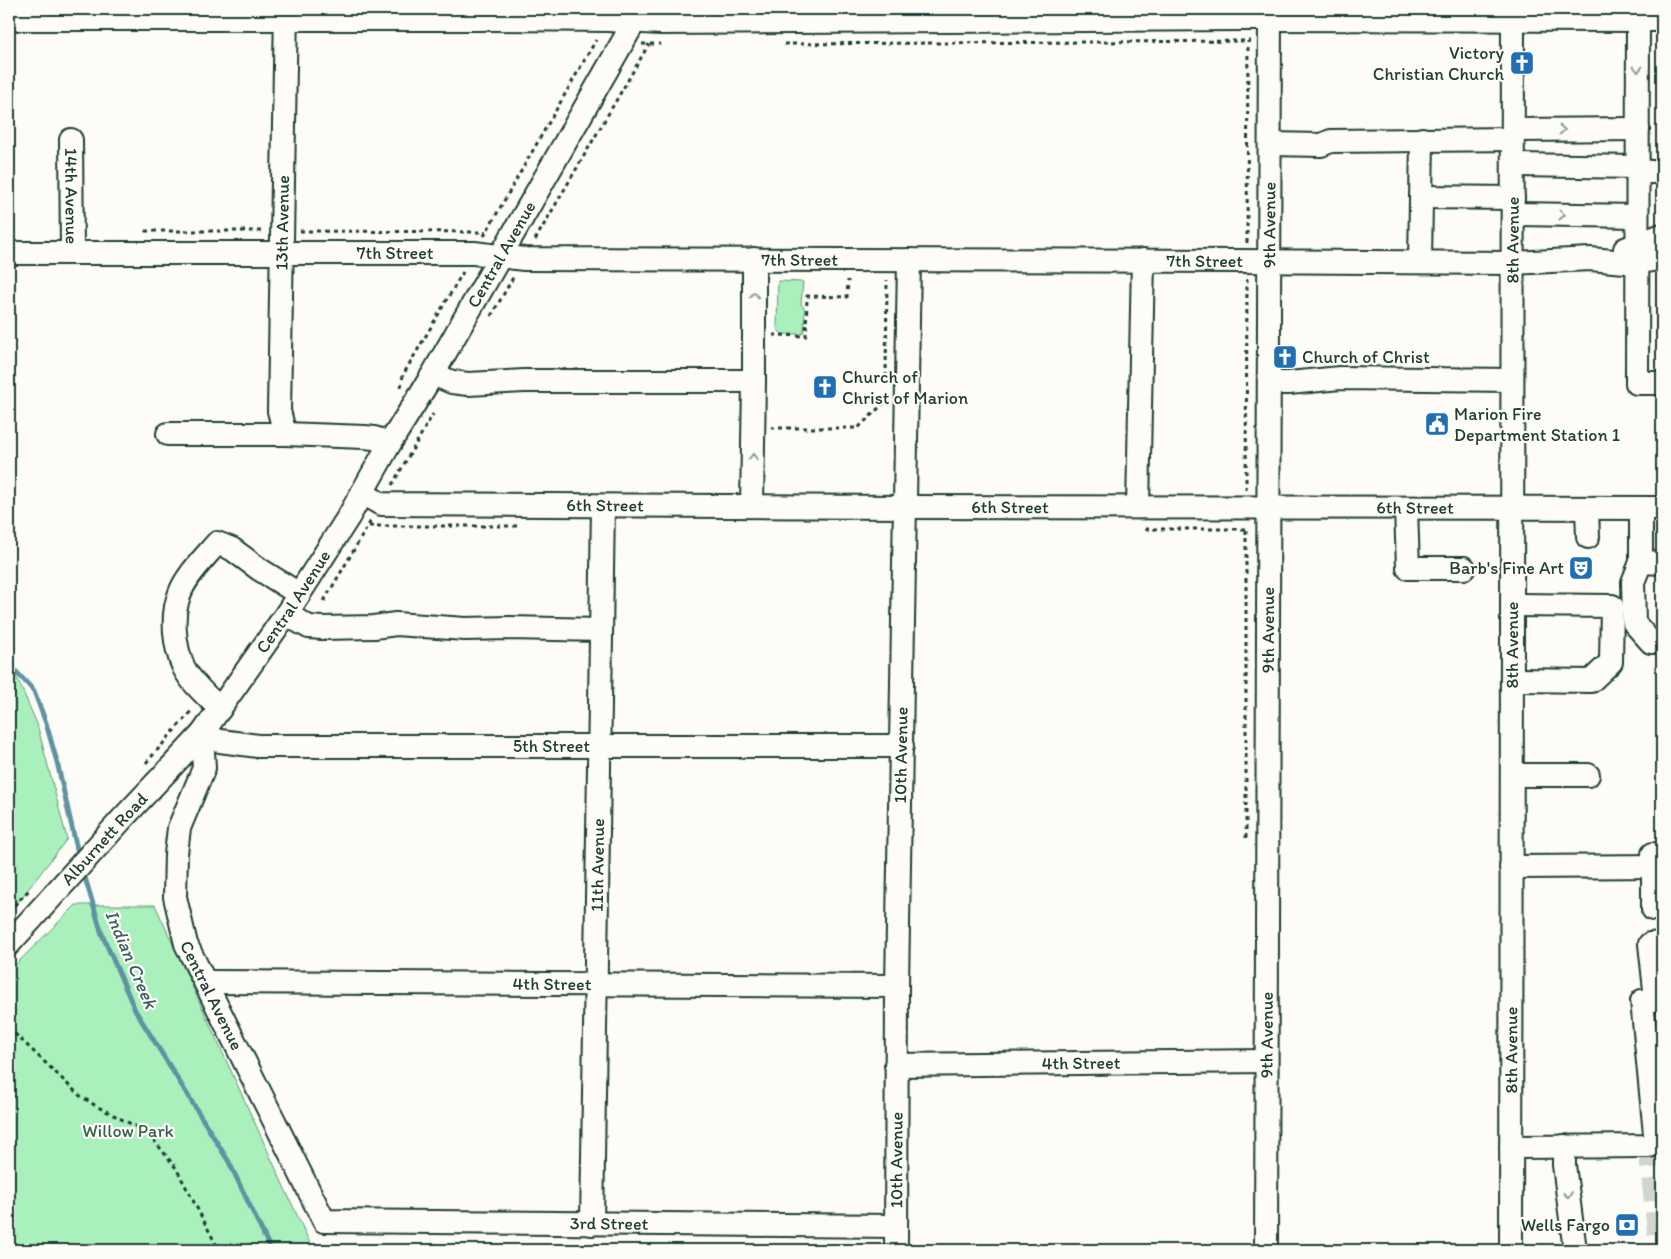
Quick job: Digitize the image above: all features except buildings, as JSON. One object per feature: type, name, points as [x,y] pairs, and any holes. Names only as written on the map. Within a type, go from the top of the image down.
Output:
[{"type":"street","points":[[9,19],[73,14],[497,14],[638,15],[677,23],[1270,14],[1513,14],[1662,20]]},
{"type":"street","name":"13th Avenue","points":[[284,434],[279,411],[286,14]]},
{"type":"street","name":"9th Avenue","points":[[1266,1250],[1270,14]]},
{"type":"street","name":"8th Avenue","points":[[1511,1250],[1513,14]]},
{"type":"street","name":"Central Avenue","points":[[324,1221],[186,944],[175,897],[176,854],[179,828],[204,768],[202,734],[213,701],[287,613],[362,494],[390,442],[432,374],[638,15]]},
{"type":"street","points":[[1638,20],[1637,254],[1642,349],[1637,383],[1662,383]]},
{"type":"street","points":[[1270,144],[1321,145],[1331,141],[1422,139],[1638,129]]},
{"type":"street","points":[[1420,262],[1422,139]]},
{"type":"street","name":"14th Avenue","points":[[71,140],[72,253]]},
{"type":"street","points":[[1513,166],[1662,172]]},
{"type":"street","points":[[1421,197],[1637,216]]},
{"type":"street","name":"7th Street","points":[[1637,254],[1662,236]]},
{"type":"street","name":"7th Street","points":[[9,253],[474,253],[524,260],[1143,260],[1512,263],[1590,259],[1637,254],[1662,258]]},
{"type":"street","points":[[752,506],[754,260]]},
{"type":"street","name":"10th Avenue","points":[[896,1250],[897,986],[909,260]]},
{"type":"street","points":[[1138,507],[1143,260]]},
{"type":"street","points":[[432,374],[452,382],[468,384],[524,381],[754,381]]},
{"type":"street","points":[[1269,382],[1289,383],[1340,378],[1512,380]]},
{"type":"street","points":[[168,434],[284,434],[374,438],[390,442]]},
{"type":"street","name":"6th Street","points":[[362,494],[381,504],[603,506],[1587,508],[1649,504]]},
{"type":"street","points":[[1649,504],[1652,562],[1633,582],[1634,623],[1651,642],[1662,642]]},
{"type":"street","name":"11th Avenue","points":[[592,1224],[603,506]]},
{"type":"street","points":[[1406,508],[1408,568],[1464,568]]},
{"type":"street","points":[[1587,508],[1588,537]]},
{"type":"street","points":[[213,701],[185,669],[177,646],[175,615],[180,592],[193,572],[217,543],[232,550],[299,594]]},
{"type":"street","points":[[1512,605],[1612,606],[1611,662],[1591,681],[1512,680]]},
{"type":"street","points":[[287,613],[309,627],[322,628],[374,627],[396,624],[465,629],[600,630]]},
{"type":"street","name":"5th Street","points":[[202,734],[220,741],[258,746],[902,746]]},
{"type":"street","name":"Alburnett Road","points":[[9,944],[202,734]]},
{"type":"street","points":[[1512,774],[1588,775]]},
{"type":"street","points":[[1511,867],[1656,862],[1653,909]]},
{"type":"street","points":[[1511,1147],[1649,1146],[1659,1143],[1642,1001],[1659,999],[1650,944],[1662,943]]},
{"type":"street","name":"4th Street","points":[[206,982],[897,986]]},
{"type":"street","name":"4th Street","points":[[896,1065],[1266,1061]]},
{"type":"street","points":[[1564,1146],[1564,1165],[1575,1250]]},
{"type":"street","name":"3rd Street","points":[[324,1221],[896,1226]]},
{"type":"path","points":[[482,241],[600,33]]},
{"type":"path","points":[[1247,251],[1248,36]]},
{"type":"path","points":[[533,243],[651,40]]},
{"type":"path","points":[[778,44],[1253,41]]},
{"type":"path","points":[[637,44],[668,44]]},
{"type":"path","points":[[145,232],[272,231]]},
{"type":"path","points":[[290,231],[486,232],[491,234]]},
{"type":"path","points":[[400,391],[403,375],[464,269]]},
{"type":"path","points":[[1246,498],[1247,276]]},
{"type":"path","points":[[774,335],[806,336],[807,296],[848,297],[848,280]]},
{"type":"path","points":[[754,428],[858,428],[885,402]]},
{"type":"path","points":[[324,601],[375,514]]},
{"type":"path","points":[[1246,518],[1246,844]]},
{"type":"path","points":[[368,526],[525,526]]},
{"type":"path","points":[[144,766],[213,701]]},
{"type":"path","points":[[9,1028],[79,1095],[135,1126],[153,1139],[176,1168],[218,1250]]},
{"type":"green space","points":[[778,281],[803,282],[801,304],[805,309],[804,331],[802,334],[782,334],[777,329]]},
{"type":"green space","points":[[9,659],[37,724],[67,839],[9,914]]},
{"type":"green space","name":"Willow Park","points":[[76,905],[155,905],[313,1250],[9,1250],[9,971]]},
{"type":"waterway","name":"Indian Creek","points":[[9,664],[34,691],[46,723],[79,858]]},
{"type":"waterway","name":"Indian Creek","points":[[83,871],[102,934],[135,1010],[229,1162],[271,1250]]},
{"type":"tunnel","points":[[1649,1146],[1660,1250]]},
{"type":"place","name":"Victory Christian Church","points":[[1522,63]]},
{"type":"place","name":"Church of Christ","points":[[1285,357]]},
{"type":"place","name":"Church of Christ of Marion","points":[[825,387]]},
{"type":"place","name":"Marion Fire Department Station 1","points":[[1437,424]]},
{"type":"place","name":"Barb's Fine Art","points":[[1581,568]]},
{"type":"place","name":"Wells Fargo","points":[[1627,1225]]}]
